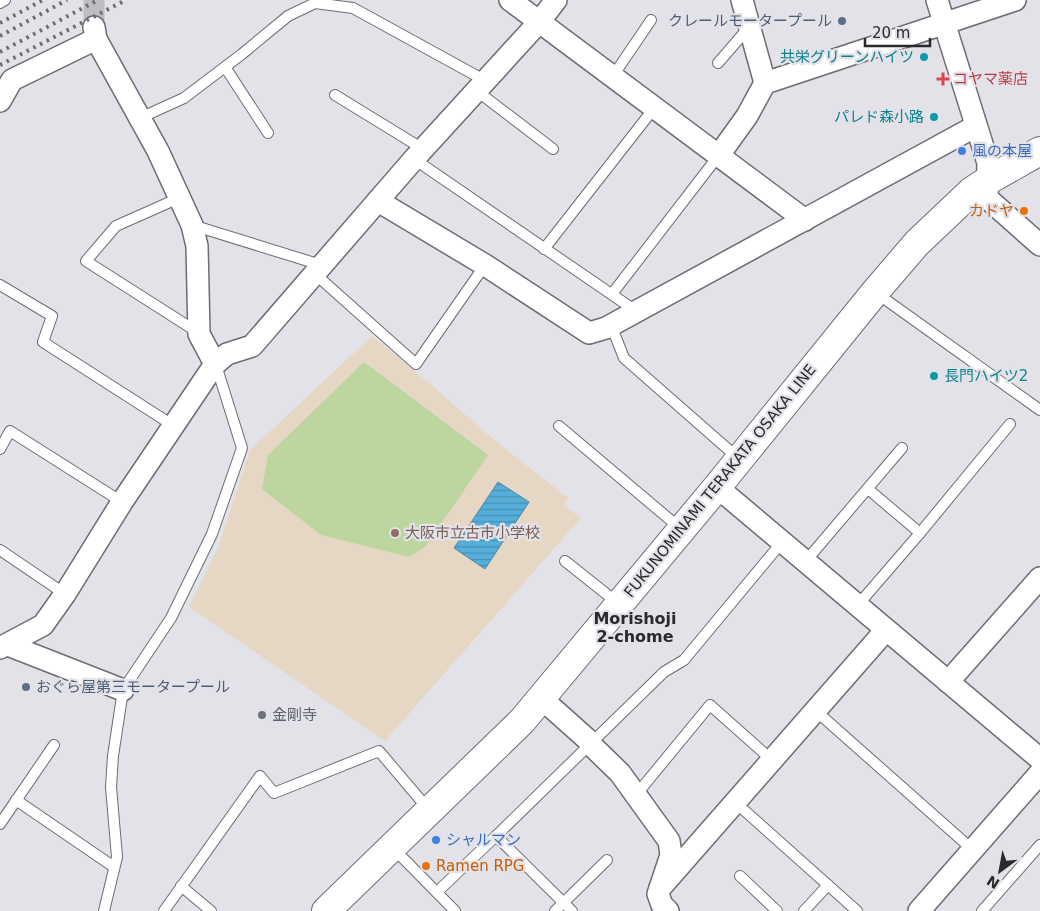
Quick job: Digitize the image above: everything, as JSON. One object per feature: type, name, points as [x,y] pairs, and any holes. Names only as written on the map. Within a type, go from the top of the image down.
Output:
[{"type":"main road","name":"FUKUNOMINAMI TERAKATA OSAKA LINE","points":[[326,911],[498,746],[541,698],[717,487],[874,292],[917,243],[972,191],[1040,151]]},
{"type":"street","points":[[510,0],[805,220]]},
{"type":"street","points":[[4,646],[43,626],[122,502],[215,364],[227,354],[252,346],[418,154],[482,86],[540,21],[556,0]]},
{"type":"street","points":[[742,0],[765,83]]},
{"type":"street","points":[[937,0],[988,163],[987,198],[1040,245]]},
{"type":"street","points":[[719,155],[747,116],[765,83],[1015,0]]},
{"type":"street","points":[[0,101],[12,80],[95,33],[158,151],[192,225],[197,246],[199,334],[215,364]]},
{"type":"street","points":[[378,202],[485,265],[589,333],[611,326],[976,126]]},
{"type":"street","points":[[717,487],[1040,759]]},
{"type":"street","points":[[948,682],[1040,578]]},
{"type":"street","points":[[662,904],[736,803],[886,630]]},
{"type":"street","points":[[4,646],[123,690]]},
{"type":"street","points":[[541,698],[588,740],[620,773],[669,841],[671,856],[662,904]]},
{"type":"street","points":[[922,910],[1040,773]]},
{"type":"lane","points":[[0,3],[5,0]]},
{"type":"lane","points":[[140,118],[184,98],[288,16],[315,3],[353,8],[482,86],[553,149]]},
{"type":"lane","points":[[613,76],[651,20]]},
{"type":"lane","points":[[718,63],[750,26]]},
{"type":"lane","points":[[225,67],[268,133]]},
{"type":"lane","points":[[335,95],[418,154],[544,249],[636,311]]},
{"type":"lane","points":[[544,249],[655,108]]},
{"type":"lane","points":[[612,294],[719,155]]},
{"type":"lane","points":[[179,198],[116,226],[86,261],[199,334]]},
{"type":"lane","points":[[192,225],[318,269],[416,364],[485,265]]},
{"type":"lane","points":[[0,285],[52,316],[43,342],[174,426]]},
{"type":"lane","points":[[874,292],[1040,410]]},
{"type":"lane","points":[[611,326],[624,358],[739,458]]},
{"type":"lane","points":[[104,911],[117,857],[111,787],[113,756],[123,690],[171,618],[212,534],[242,448],[215,364]]},
{"type":"lane","points":[[857,606],[1010,424]]},
{"type":"lane","points":[[559,426],[681,529]]},
{"type":"lane","points":[[0,449],[10,432],[122,502]]},
{"type":"lane","points":[[805,562],[902,448]]},
{"type":"lane","points":[[868,489],[920,533]]},
{"type":"lane","points":[[437,892],[664,672],[684,660],[782,542]]},
{"type":"lane","points":[[0,550],[65,594]]},
{"type":"lane","points":[[565,561],[619,604]]},
{"type":"lane","points":[[636,795],[710,705],[773,761]]},
{"type":"lane","points":[[816,711],[973,850]]},
{"type":"lane","points":[[0,824],[54,745]]},
{"type":"lane","points":[[164,911],[260,776],[274,793],[379,751],[430,811]]},
{"type":"lane","points":[[16,800],[114,867]]},
{"type":"lane","points":[[736,803],[857,911]]},
{"type":"lane","points":[[496,836],[572,911]]},
{"type":"lane","points":[[982,911],[1040,845]]},
{"type":"lane","points":[[392,847],[455,911]]},
{"type":"lane","points":[[555,911],[607,860]]},
{"type":"lane","points":[[740,876],[777,911]]},
{"type":"lane","points":[[804,911],[828,885]]},
{"type":"lane","points":[[181,886],[211,911]]},
{"type":"shaded area","name":"大阪市立古市小学校","points":[[372,336],[494,440],[568,498],[564,505],[581,518],[385,741],[189,607],[218,548],[250,450]]},
{"type":"green space","points":[[364,362],[488,455],[426,546],[409,557],[321,535],[262,489],[268,455]]},
{"type":"water","points":[[498,482],[529,502],[485,569],[454,548]]},
{"type":"tunnel","points":[[94,0],[94,27]]},
{"type":"railway","points":[[0,23],[43,0]]},
{"type":"railway","points":[[0,36],[67,0]]},
{"type":"railway","points":[[0,52],[98,0]]},
{"type":"railway","points":[[0,65],[126,0]]},
{"type":"place","name":"クレールモータープール","points":[[842,21]]},
{"type":"place","name":"共栄グリーンハイツ","points":[[924,57]]},
{"type":"place","name":"コヤマ薬店","points":[[943,79]]},
{"type":"place","name":"パレド森小路","points":[[934,117]]},
{"type":"place","name":"風の本屋","points":[[962,151]]},
{"type":"place","name":"カドヤ","points":[[1024,211]]},
{"type":"place","name":"長門ハイツ2","points":[[934,376]]},
{"type":"place","name":"大阪市立古市小学校","points":[[395,533]]},
{"type":"place","name":"おぐら屋第三モータープール","points":[[26,687]]},
{"type":"place","name":"金剛寺","points":[[262,715]]},
{"type":"place","name":"シャルマン","points":[[436,840]]},
{"type":"place","name":"Ramen RPG","points":[[426,866]]},
{"type":"district","name":"Morishoji 2-chome","points":[[635,627]]}]
